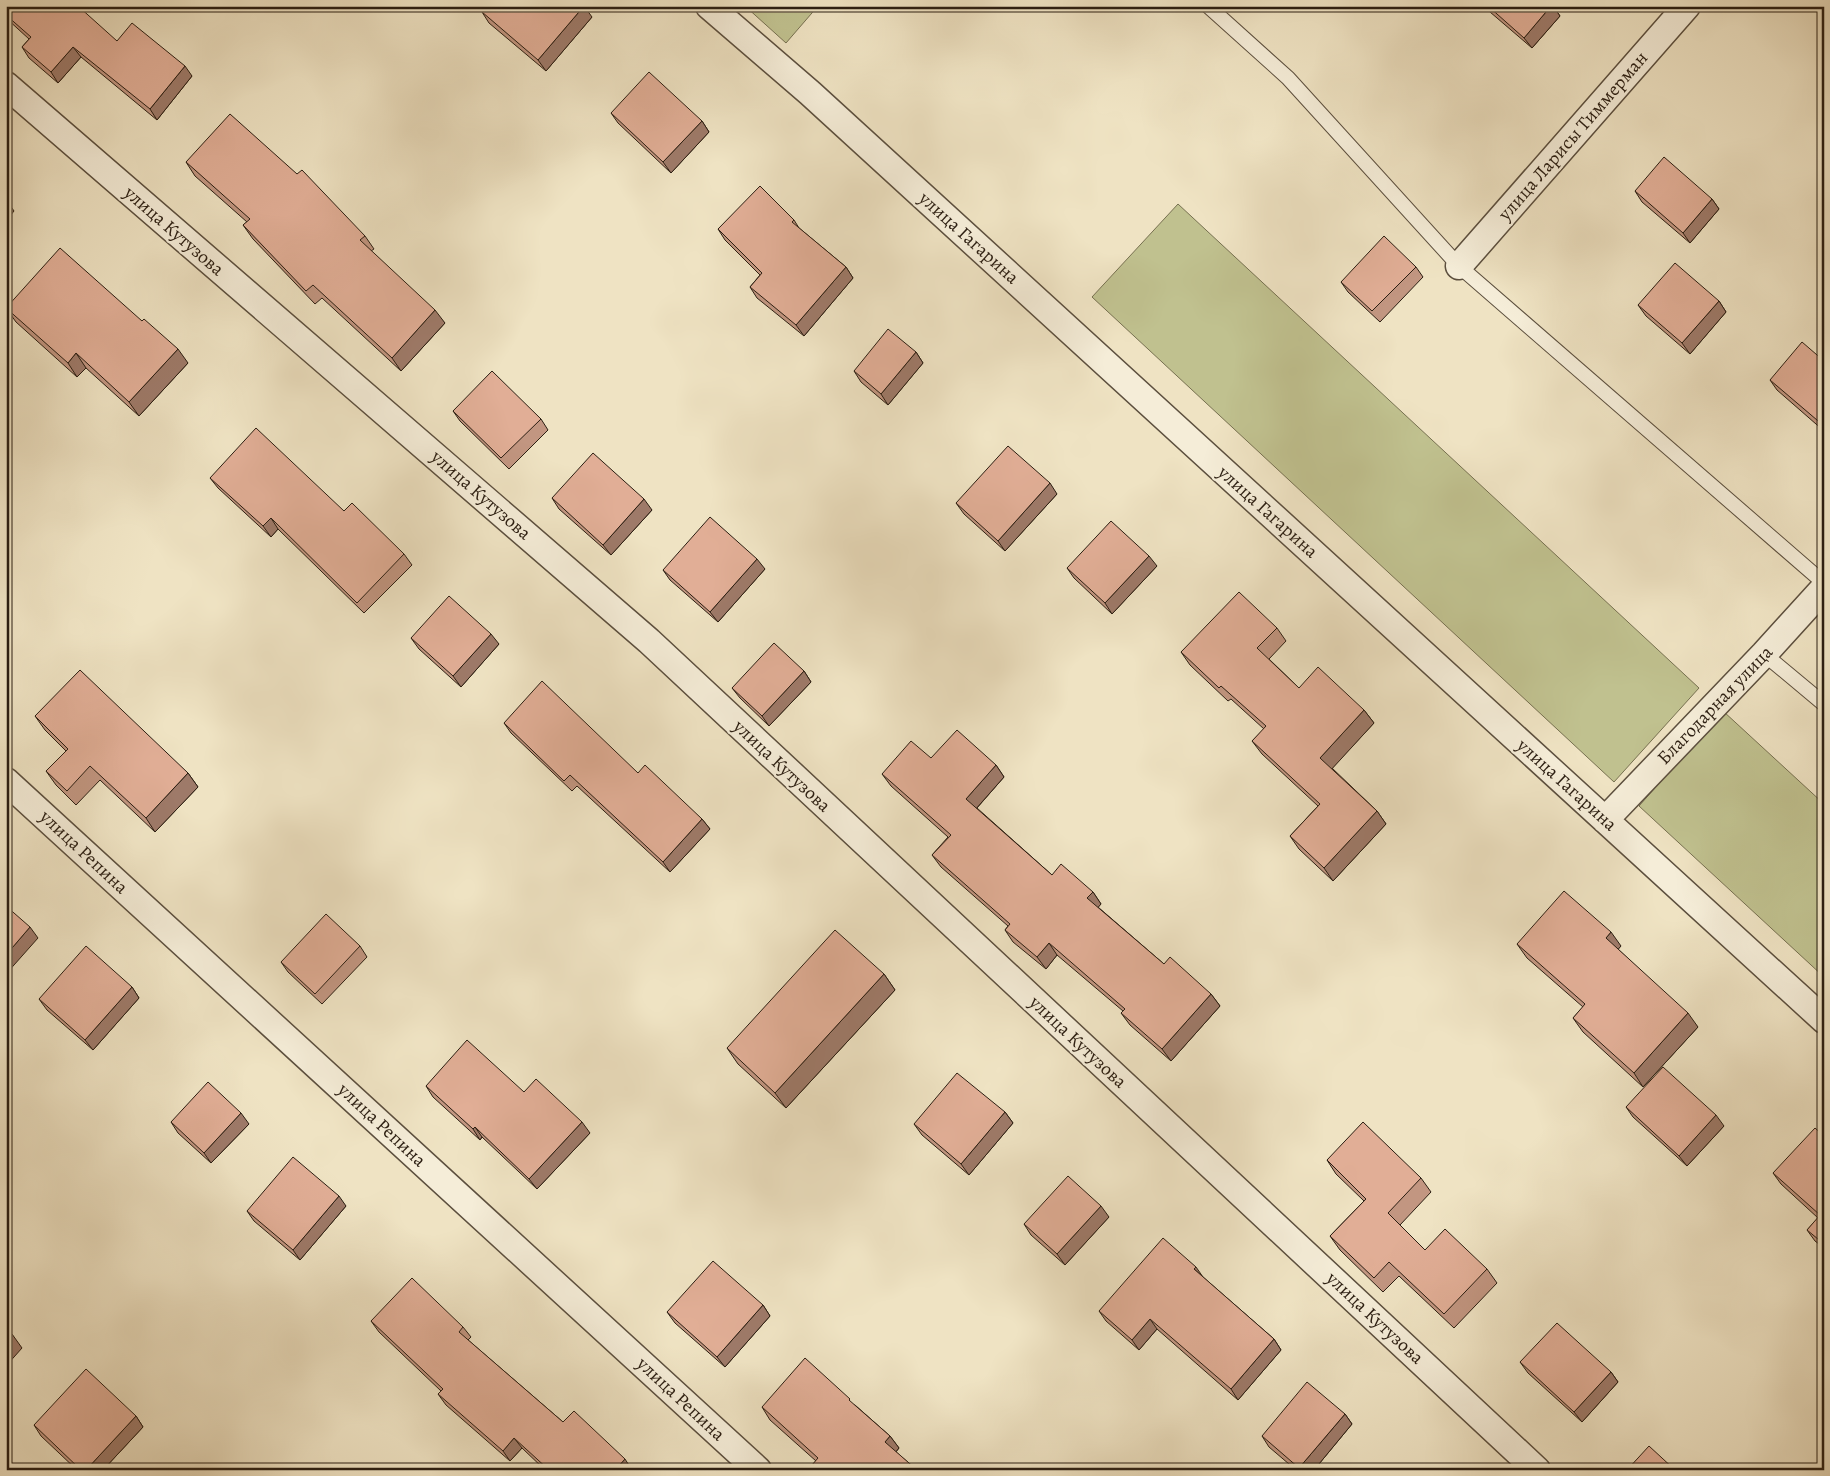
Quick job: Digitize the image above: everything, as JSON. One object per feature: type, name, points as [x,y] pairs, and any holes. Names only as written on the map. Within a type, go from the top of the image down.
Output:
[{"type":"street","name":"улица Гагарина","points":[[709,6],[810,93],[1824,1020]]},
{"type":"street","name":"улица Ларисы Тиммерман","points":[[1459,266],[1687,6]]},
{"type":"street","name":"улица Кутузова","points":[[6,85],[649,641],[1537,1470]]},
{"type":"street","name":"Благодарная улица","points":[[1605,820],[1764,654],[1824,588]]},
{"type":"street","name":"улица Репина","points":[[6,781],[758,1470]]},
{"type":"lane","points":[[1208,6],[1288,78],[1459,266],[1824,583]]},
{"type":"lane","points":[[1764,654],[1824,704]]},
{"type":"green space","points":[[745,6],[818,6],[786,43]]},
{"type":"green space","points":[[1178,204],[1699,688],[1614,782],[1092,297]]},
{"type":"green space","points":[[1723,711],[1824,804],[1824,977],[1639,806]]},
{"type":"building","points":[[6,6],[78,6],[117,41],[132,23],[185,66],[150,109],[73,47],[51,72],[22,47],[31,37],[6,15]]},
{"type":"building","points":[[486,6],[584,6],[538,60],[482,12]]},
{"type":"building","points":[[1488,6],[1551,6],[1524,38]]},
{"type":"building","points":[[649,72],[702,121],[663,162],[611,113]]},
{"type":"building","points":[[230,114],[297,174],[302,170],[365,236],[360,240],[435,310],[392,358],[313,285],[306,291],[243,225],[250,219],[186,162]]},
{"type":"building","points":[[1664,157],[1712,199],[1683,233],[1635,191]]},
{"type":"building","points":[[760,186],[794,220],[792,222],[846,267],[796,325],[750,287],[762,273],[718,229]]},
{"type":"building","points":[[1384,236],[1416,267],[1372,311],[1341,282]]},
{"type":"building","points":[[60,248],[142,321],[144,319],[178,349],[129,402],[76,353],[68,363],[6,308]]},
{"type":"building","points":[[1675,263],[1719,301],[1682,343],[1638,305]]},
{"type":"building","points":[[888,329],[916,352],[881,394],[854,371]]},
{"type":"building","points":[[1802,342],[1824,361],[1824,426],[1770,380]]},
{"type":"building","points":[[492,371],[541,419],[501,458],[453,411]]},
{"type":"building","points":[[256,428],[344,511],[352,503],[404,554],[357,603],[271,518],[263,526],[210,478]]},
{"type":"building","points":[[1008,446],[1050,483],[998,541],[956,503]]},
{"type":"building","points":[[593,453],[644,499],[603,545],[552,498]]},
{"type":"building","points":[[710,517],[757,559],[710,612],[663,570]]},
{"type":"building","points":[[1111,521],[1149,556],[1105,603],[1067,568]]},
{"type":"building","points":[[1239,592],[1277,628],[1257,648],[1299,688],[1318,667],[1364,710],[1320,758],[1377,811],[1324,868],[1290,836],[1320,804],[1252,741],[1266,726],[1221,686],[1219,688],[1181,652]]},
{"type":"building","points":[[449,596],[491,634],[453,676],[411,638]]},
{"type":"building","points":[[774,643],[804,671],[762,716],[732,688]]},
{"type":"building","points":[[80,670],[188,773],[146,818],[90,766],[67,791],[46,771],[68,749],[35,716]]},
{"type":"building","points":[[542,681],[638,773],[645,765],[702,819],[663,862],[570,775],[564,781],[504,723]]},
{"type":"building","points":[[957,730],[996,765],[966,799],[1052,875],[1061,864],[1093,892],[1087,898],[1164,964],[1170,957],[1211,994],[1162,1049],[1121,1013],[1125,1009],[1049,943],[1037,957],[1005,930],[1010,924],[932,855],[951,835],[882,774],[911,741],[931,758]]},
{"type":"building","points":[[1564,891],[1611,932],[1606,938],[1688,1013],[1634,1073],[1573,1018],[1585,1004],[1517,944]]},
{"type":"building","points":[[6,906],[30,927],[6,955]]},
{"type":"building","points":[[326,914],[360,946],[315,994],[281,962]]},
{"type":"building","points":[[835,930],[884,974],[775,1093],[727,1048]]},
{"type":"building","points":[[86,946],[132,987],[85,1040],[39,999]]},
{"type":"building","points":[[467,1040],[524,1092],[536,1079],[582,1122],[529,1179],[475,1127],[473,1129],[426,1086]]},
{"type":"building","points":[[1663,1067],[1716,1115],[1679,1156],[1626,1107]]},
{"type":"building","points":[[957,1073],[1005,1112],[961,1164],[914,1124]]},
{"type":"building","points":[[208,1082],[241,1113],[204,1153],[171,1122]]},
{"type":"building","points":[[1363,1122],[1421,1178],[1388,1213],[1425,1250],[1445,1229],[1487,1269],[1444,1314],[1389,1262],[1374,1278],[1330,1236],[1366,1199],[1327,1160]]},
{"type":"building","points":[[1815,1128],[1824,1136],[1824,1244],[1807,1230],[1820,1215],[1773,1173]]},
{"type":"building","points":[[293,1157],[339,1196],[293,1250],[247,1211]]},
{"type":"building","points":[[1068,1176],[1101,1206],[1057,1254],[1024,1224]]},
{"type":"building","points":[[1163,1238],[1196,1267],[1194,1269],[1274,1339],[1231,1389],[1150,1319],[1132,1340],[1099,1311]]},
{"type":"building","points":[[713,1261],[763,1305],[717,1357],[667,1312]]},
{"type":"building","points":[[412,1278],[463,1327],[459,1332],[563,1422],[574,1411],[625,1459],[615,1470],[549,1470],[514,1438],[503,1451],[438,1394],[443,1389],[371,1321]]},
{"type":"building","points":[[1557,1323],[1611,1372],[1574,1412],[1520,1362]]},
{"type":"building","points":[[6,1329],[12,1334],[6,1340]]},
{"type":"building","points":[[805,1358],[890,1436],[885,1442],[917,1470],[815,1470],[811,1466],[818,1458],[762,1407]]},
{"type":"building","points":[[86,1369],[136,1416],[86,1470],[81,1470],[34,1425]]},
{"type":"building","points":[[1307,1382],[1345,1414],[1299,1468],[1262,1436]]},
{"type":"building","points":[[1649,1446],[1675,1470],[1627,1470]]},
{"type":"building","points":[[179,1464],[185,1470],[173,1470]]},
{"type":"building","points":[[1393,1465],[1398,1470],[1388,1470]]}]
